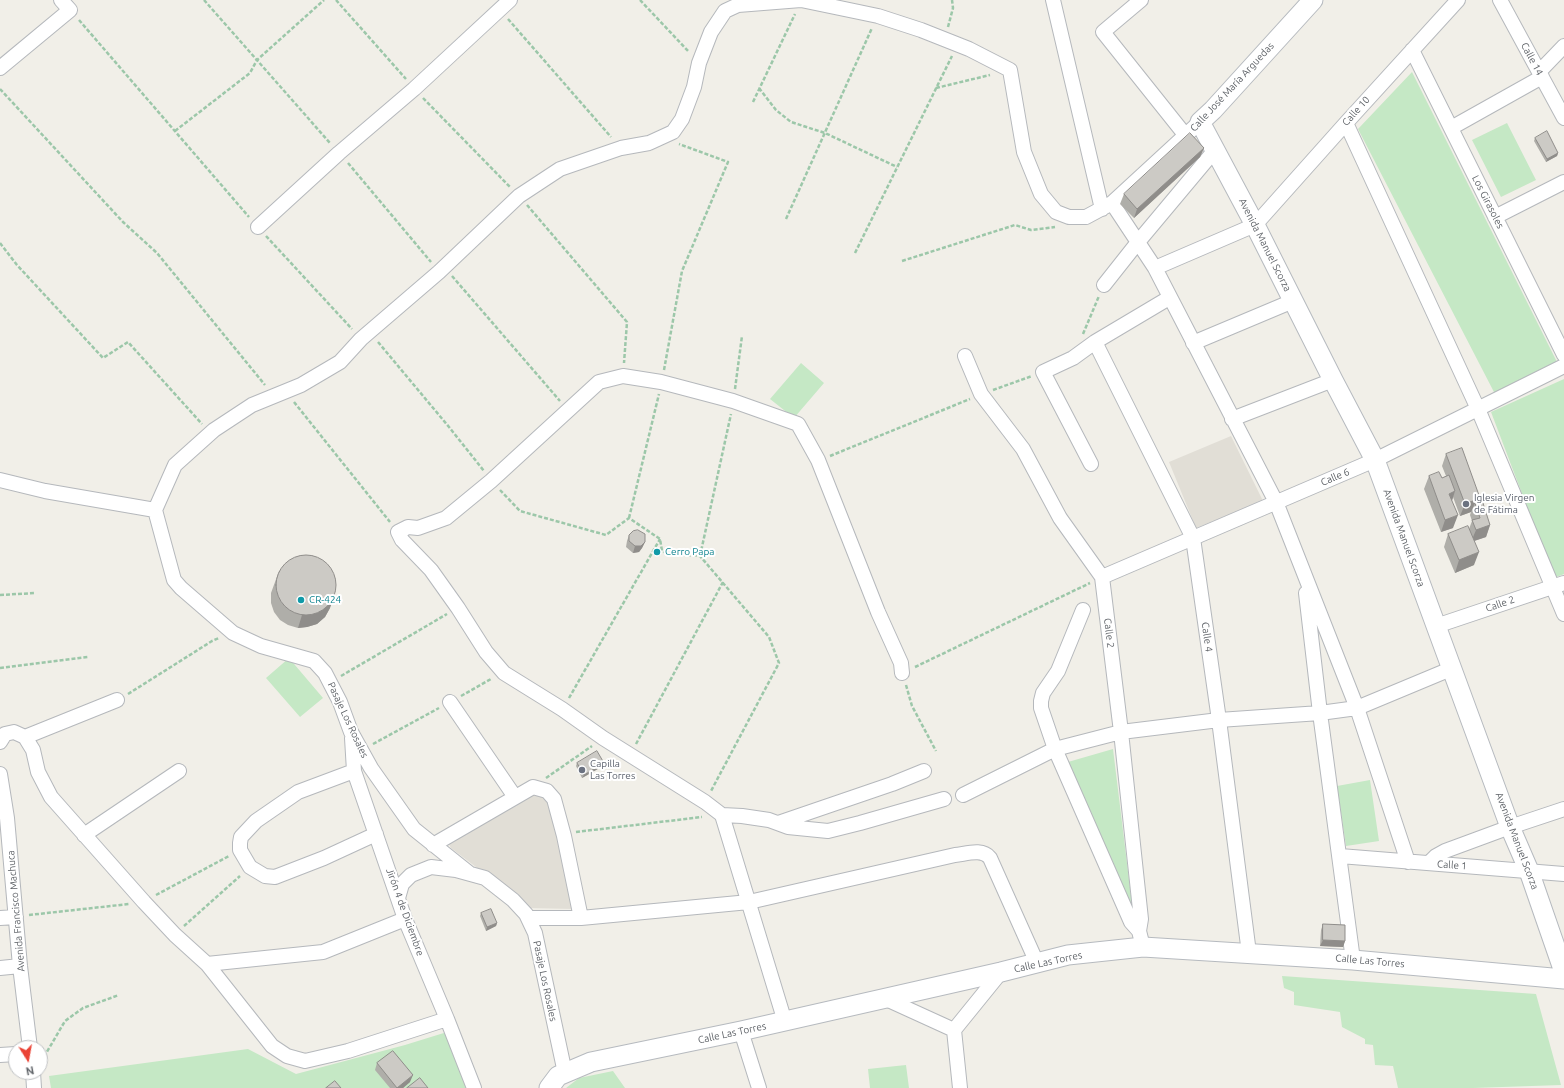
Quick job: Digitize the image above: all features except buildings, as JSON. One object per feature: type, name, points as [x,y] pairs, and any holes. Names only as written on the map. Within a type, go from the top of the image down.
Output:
[{"type":"street","points":[[0,480],[45,491],[155,510],[175,465],[211,434],[252,405],[301,385],[340,362],[365,336],[441,269],[519,196],[560,169],[620,148],[649,143],[673,132],[682,120],[694,87],[699,63],[712,32],[725,10],[738,5],[801,0],[878,16],[958,44],[1010,70]]},
{"type":"street","points":[[1053,0],[1107,206],[1138,242],[1155,268],[1169,298],[1276,502],[1357,708],[1408,862]]},
{"type":"street","points":[[1140,0],[1103,32],[1186,136]]},
{"type":"street","name":"Calle José María Arguedas","points":[[1010,70],[1024,152],[1042,194],[1056,212],[1070,217],[1086,217],[1107,206],[1186,136],[1213,110],[1313,0]]},
{"type":"street","name":"Calle 10","points":[[1255,224],[1458,0]]},
{"type":"street","name":"Calle 14","points":[[1500,0],[1564,118]]},
{"type":"street","points":[[0,68],[66,5]]},
{"type":"street","points":[[258,227],[339,153],[414,89],[505,5]]},
{"type":"street","points":[[1451,128],[1540,75],[1564,46]]},
{"type":"street","name":"Los Girasoles","points":[[1412,50],[1564,354]]},
{"type":"street","name":"Avenida Manuel Scorza","points":[[1200,122],[1255,224],[1375,460],[1453,668],[1510,827],[1529,871],[1564,972]]},
{"type":"street","points":[[1346,122],[1558,585],[1564,614]]},
{"type":"street","points":[[1104,285],[1215,150]]},
{"type":"street","points":[[1495,217],[1564,182]]},
{"type":"street","points":[[1155,268],[1255,224]]},
{"type":"street","points":[[1091,464],[1043,372],[1073,358],[1095,342],[1169,298]]},
{"type":"street","points":[[1193,343],[1293,301]]},
{"type":"street","name":"Calle 4","points":[[1095,342],[1193,538],[1219,720],[1249,953]]},
{"type":"street","name":"Calle 2","points":[[965,356],[981,394],[1023,449],[1060,518],[1102,577],[1121,732],[1141,919],[1141,939]]},
{"type":"street","name":"Calle 6","points":[[1102,577],[1375,460],[1564,366]]},
{"type":"street","points":[[902,673],[901,663],[878,612],[818,460],[798,424],[734,401],[661,382],[623,376],[599,382],[491,481],[446,518],[418,528],[408,527],[398,532],[402,540],[431,570],[458,608],[486,652],[504,673],[562,708],[603,738],[705,802],[722,815],[742,816],[778,823],[788,827],[828,831],[944,799]]},
{"type":"street","points":[[1232,419],[1333,380]]},
{"type":"street","name":"Pasaje Los Rosales","points":[[155,510],[174,580],[181,588],[233,633],[261,646],[314,661],[325,673],[330,682],[340,702],[351,732],[371,768],[414,829],[469,873]]},
{"type":"street","points":[[1304,574],[1320,713],[1353,960]]},
{"type":"street","name":"Calle 2","points":[[1436,626],[1558,585]]},
{"type":"street","points":[[1083,610],[1058,671],[1043,693],[1041,708],[1055,749],[1131,922],[1141,939]]},
{"type":"street","points":[[963,794],[1055,749],[1121,732],[1219,720],[1320,713],[1357,708],[1453,668]]},
{"type":"street","points":[[25,737],[117,700]]},
{"type":"street","points":[[450,702],[515,797]]},
{"type":"street","points":[[0,741],[5,734],[14,732],[25,737],[33,750],[38,772],[51,797],[175,935],[207,964],[272,1046],[287,1056],[305,1061],[348,1050],[447,1019]]},
{"type":"street","name":"Jirón 4 de Diciembre","points":[[351,732],[354,771],[405,919],[474,1088]]},
{"type":"street","points":[[84,835],[179,771]]},
{"type":"street","points":[[354,771],[298,792],[256,821],[241,838],[240,850],[250,867],[265,876],[275,876],[324,858],[376,834]]},
{"type":"street","points":[[778,823],[892,784],[924,771]]},
{"type":"street","name":"Avenida Francisco Machuca","points":[[0,774],[8,818],[20,966],[29,1040]]},
{"type":"street","points":[[433,845],[533,787],[547,791],[554,800],[564,836],[581,918]]},
{"type":"street","points":[[1429,863],[1436,856],[1445,851],[1564,809]]},
{"type":"street","points":[[722,815],[784,1022]]},
{"type":"street","points":[[528,918],[581,918],[749,902],[955,855],[982,852],[990,858],[1037,963]]},
{"type":"street","name":"Calle 1","points":[[1340,856],[1564,874]]},
{"type":"street","name":"Pasaje Los Rosales","points":[[398,898],[402,884],[411,875],[432,867],[456,870],[485,878],[513,900],[528,918],[535,933],[565,1073]]},
{"type":"street","points":[[0,918],[16,917]]},
{"type":"street","points":[[207,964],[322,952],[405,919]]},
{"type":"street","name":"Calle Las Torres","points":[[549,1088],[558,1076],[591,1062],[784,1022],[1141,939],[1249,953],[1353,960],[1564,979]]},
{"type":"street","points":[[0,968],[20,966]]},
{"type":"street","points":[[960,1088],[954,1030],[1001,972]]},
{"type":"street","points":[[886,999],[954,1030]]},
{"type":"street","points":[[742,1031],[759,1088]]},
{"type":"path","points":[[204,0],[567,410]]},
{"type":"path","points":[[175,131],[250,73],[256,60],[324,0]]},
{"type":"path","points":[[336,0],[414,89],[519,196],[627,322],[623,376]]},
{"type":"path","points":[[640,0],[699,63]]},
{"type":"path","points":[[753,102],[801,0]]},
{"type":"path","points":[[943,38],[953,8],[952,0]]},
{"type":"path","points":[[66,5],[258,227],[365,336],[449,427],[491,481],[520,511],[606,535],[629,518],[661,382],[682,271],[728,162],[661,138]]},
{"type":"path","points":[[505,5],[620,148]]},
{"type":"path","points":[[786,219],[878,16]]},
{"type":"path","points":[[855,253],[958,44]]},
{"type":"path","points":[[936,88],[1010,70]]},
{"type":"path","points":[[759,88],[776,110],[791,122],[825,133],[897,167]]},
{"type":"path","points":[[0,89],[123,222],[157,253],[280,393],[398,532]]},
{"type":"path","points":[[902,261],[1015,225],[1031,230],[1058,226]]},
{"type":"path","points":[[0,243],[17,265],[103,358],[128,342],[211,434]]},
{"type":"path","points":[[1073,358],[1104,285]]},
{"type":"path","points":[[700,556],[734,401],[742,336]]},
{"type":"path","points":[[818,460],[981,394],[1043,372]]},
{"type":"path","points":[[629,518],[660,539],[662,551],[668,554],[700,556],[769,637],[779,663],[705,802]]},
{"type":"path","points":[[562,708],[660,539]]},
{"type":"path","points":[[936,751],[912,706],[902,673],[1102,577]]},
{"type":"path","points":[[630,755],[723,582]]},
{"type":"path","points":[[0,595],[35,593]]},
{"type":"path","points":[[330,682],[458,608]]},
{"type":"path","points":[[117,700],[212,641],[233,633]]},
{"type":"path","points":[[0,668],[88,657]]},
{"type":"path","points":[[361,750],[504,673]]},
{"type":"path","points":[[533,787],[603,738]]},
{"type":"path","points":[[564,836],[575,832],[722,815]]},
{"type":"path","points":[[175,935],[250,867]]},
{"type":"path","points":[[48,1049],[65,1021],[83,1008],[119,995]]},
{"type":"shaded area","points":[[1231,436],[1263,501],[1196,528],[1169,462]]},
{"type":"shaded area","points":[[530,791],[550,799],[573,909],[530,908],[451,848],[447,841]]},
{"type":"green space","points":[[1412,72],[1558,364],[1495,394],[1358,129]]},
{"type":"green space","points":[[1507,123],[1536,180],[1501,197],[1472,140]]},
{"type":"green space","points":[[801,363],[824,383],[794,418],[770,399]]},
{"type":"green space","points":[[1564,379],[1564,574],[1554,578],[1491,412]]},
{"type":"green space","points":[[289,658],[323,698],[300,717],[266,678]]},
{"type":"green space","points":[[1113,749],[1133,912],[1068,762]]},
{"type":"green space","points":[[1370,780],[1379,841],[1346,846],[1337,786]]},
{"type":"green space","points":[[1282,976],[1536,994],[1561,1085],[1473,1088],[1398,1088],[1393,1066],[1375,1065],[1373,1045],[1365,1044],[1365,1039],[1342,1027],[1340,1012],[1294,1005],[1294,992],[1284,988]]},
{"type":"green space","points":[[447,1032],[468,1088],[51,1088],[49,1076],[248,1049],[296,1074],[405,1045]]},
{"type":"green space","points":[[906,1065],[909,1088],[870,1088],[868,1069]]},
{"type":"green space","points":[[613,1071],[625,1088],[566,1088],[579,1078]]},
{"type":"place","name":"Iglesia Virgen de Fátima","points":[[1466,504]]},
{"type":"place","name":"Cerro Papa","points":[[657,552]]},
{"type":"place","name":"CR-424","points":[[301,600]]},
{"type":"place","name":"Capilla Las Torres","points":[[582,770]]}]
